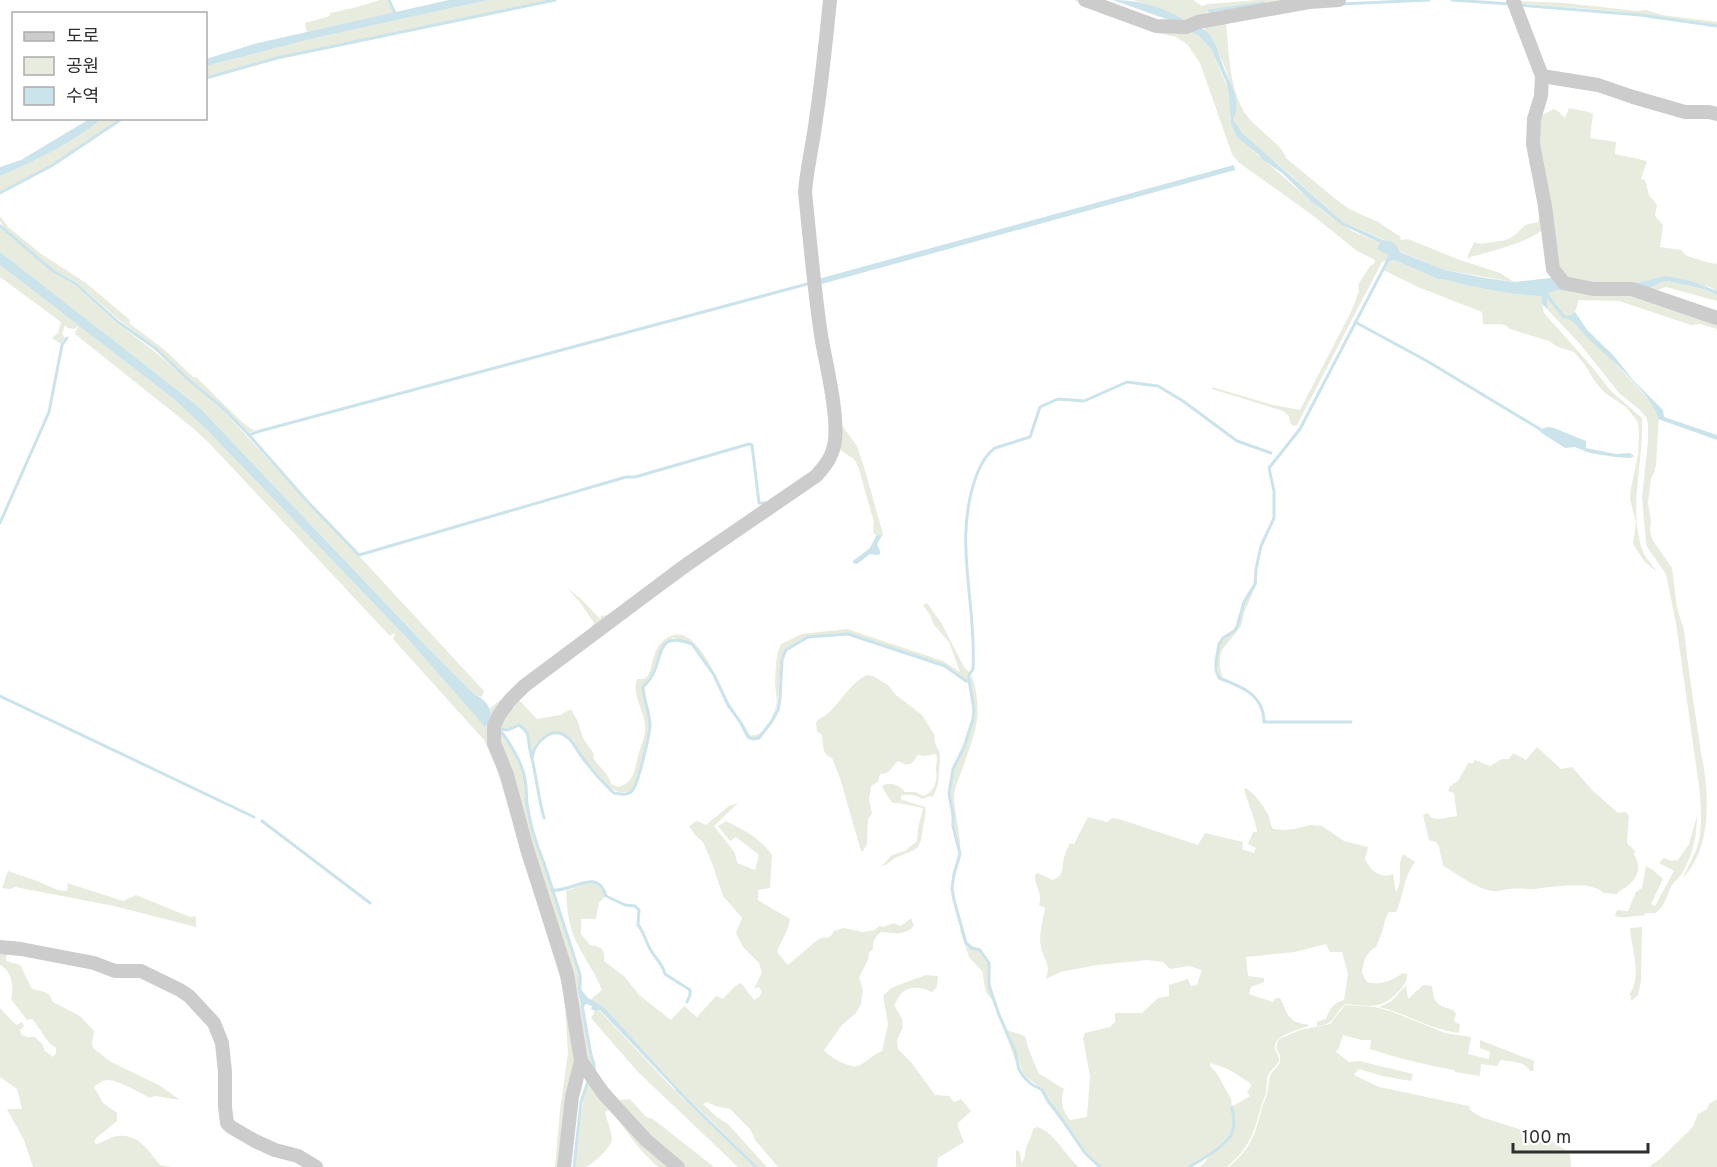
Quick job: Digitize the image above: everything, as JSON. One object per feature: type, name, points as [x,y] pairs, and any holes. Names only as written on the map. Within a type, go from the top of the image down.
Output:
[{"type":"street","points":[[564,1167],[572,1097],[581,1061],[567,974],[527,849],[507,775],[494,742],[494,726],[510,700],[524,686],[686,566],[816,476],[832,454],[835,438],[834,412],[821,331],[806,192],[807,170],[823,72],[830,0]]},
{"type":"street","points":[[1085,0],[1156,26],[1186,27],[1198,22],[1309,2],[1339,0]]},
{"type":"street","points":[[1513,0],[1542,76],[1534,119],[1533,144],[1545,206],[1553,269],[1564,283],[1593,289],[1632,289],[1717,318]]},
{"type":"street","points":[[1542,76],[1598,85],[1633,98],[1685,112],[1717,114]]},
{"type":"street","points":[[0,947],[94,963],[115,971],[141,971],[189,996],[214,1023],[222,1043],[227,1123],[255,1141],[275,1150],[298,1156],[316,1167]]},
{"type":"street","points":[[581,1061],[603,1093],[646,1140],[678,1167]]},
{"type":"green space","points":[[388,0],[395,13],[307,32],[305,23],[330,16],[330,13]]},
{"type":"green space","points":[[489,0],[551,0],[274,58],[207,77],[207,66],[315,38]]},
{"type":"green space","points":[[1074,0],[1082,0],[1186,29],[1199,36],[1211,49],[1228,89],[1231,123],[1250,148],[1324,212],[1352,231],[1380,243],[1388,255],[1382,262],[1297,425],[1290,423],[1289,416],[1283,411],[1212,389],[1212,387],[1273,405],[1300,410],[1351,312],[1359,291],[1358,285],[1375,260],[1357,251],[1311,214],[1238,162],[1232,154],[1200,63],[1187,44],[1176,37],[1158,33]]},
{"type":"green space","points":[[1133,0],[1193,0],[1202,6],[1257,0],[1281,0],[1209,10],[1204,15],[1210,12],[1232,10],[1190,25],[1171,13]]},
{"type":"green space","points":[[1516,1],[1646,10],[1662,15],[1717,22],[1717,25],[1614,11],[1515,3]]},
{"type":"green space","points":[[1226,23],[1230,68],[1238,100],[1247,116],[1279,147],[1286,158],[1349,209],[1378,222],[1401,237],[1400,240],[1408,239],[1500,273],[1514,282],[1445,270],[1399,251],[1396,245],[1343,222],[1253,145],[1233,119],[1236,104],[1232,87],[1219,54],[1204,30],[1206,27]]},
{"type":"green space","points":[[1569,108],[1593,113],[1590,138],[1616,142],[1615,154],[1647,161],[1641,179],[1645,180],[1649,195],[1657,205],[1655,216],[1663,225],[1660,247],[1681,250],[1687,256],[1717,264],[1717,291],[1710,287],[1654,279],[1628,285],[1570,281],[1554,268],[1536,118],[1554,109],[1565,118]]},
{"type":"green space","points":[[101,120],[120,120],[52,165],[0,192],[0,176],[53,151]]},
{"type":"green space","points":[[1538,199],[1545,227],[1538,233],[1508,246],[1467,258],[1474,242],[1483,244],[1505,240],[1525,226],[1537,223],[1539,220]]},
{"type":"green space","points":[[0,216],[8,227],[40,253],[86,283],[130,320],[129,323],[166,351],[193,377],[196,377],[242,422],[256,430],[249,433],[223,406],[154,346],[118,319],[76,282],[53,269],[4,228]]},
{"type":"green space","points":[[0,228],[52,271],[76,286],[118,324],[154,351],[222,409],[484,691],[482,697],[474,694],[427,647],[199,407],[2,254],[0,252]]},
{"type":"green space","points":[[1394,260],[1438,279],[1504,292],[1542,296],[1544,313],[1610,390],[1642,418],[1636,517],[1642,549],[1657,572],[1644,561],[1633,544],[1636,522],[1630,499],[1638,455],[1639,432],[1638,422],[1626,407],[1605,393],[1574,352],[1504,325],[1483,324],[1482,312],[1418,287],[1383,270],[1388,262]]},
{"type":"green space","points":[[0,265],[175,400],[208,431],[406,637],[485,727],[490,719],[490,708],[588,632],[594,623],[567,588],[600,619],[601,616],[608,615],[675,564],[812,471],[825,458],[830,432],[824,387],[831,423],[827,460],[520,689],[488,729],[563,975],[575,1056],[559,1167],[555,1167],[568,1053],[564,991],[496,767],[484,740],[393,639],[394,633],[390,636],[209,443],[75,334],[78,326],[74,329],[65,325],[62,334],[65,338],[61,344],[52,338],[58,333],[61,322],[0,277]]},
{"type":"green space","points":[[1668,281],[1707,290],[1717,295],[1717,301],[1666,287],[1653,292],[1644,291]]},
{"type":"green space","points":[[1557,290],[1631,292],[1717,319],[1717,329],[1700,324],[1691,325],[1619,301],[1579,300],[1575,312],[1567,319],[1571,319],[1625,373],[1656,408],[1659,415],[1656,465],[1651,478],[1648,503],[1650,530],[1652,539],[1672,568],[1677,608],[1684,630],[1705,773],[1707,804],[1705,830],[1698,856],[1683,878],[1699,841],[1701,825],[1699,786],[1676,623],[1666,574],[1647,547],[1646,542],[1642,497],[1648,423],[1640,410],[1619,393],[1581,345],[1547,309],[1547,294]]},
{"type":"green space","points":[[836,417],[857,446],[883,534],[876,536],[873,532],[874,522],[858,466],[854,459],[840,450],[831,467],[819,479],[649,601],[519,700],[537,719],[560,715],[571,709],[583,738],[594,754],[595,761],[611,784],[618,787],[631,778],[645,730],[636,692],[637,679],[648,676],[655,653],[662,642],[674,635],[684,636],[694,643],[712,668],[736,714],[693,643],[672,638],[661,649],[652,675],[642,688],[649,730],[635,784],[631,791],[620,793],[609,787],[566,735],[554,733],[544,736],[534,747],[532,753],[523,727],[519,724],[507,729],[498,727],[513,704],[543,677],[666,584],[819,476],[831,462],[836,449],[838,435]]},
{"type":"green space","points":[[1257,569],[1257,583],[1241,626],[1222,650],[1220,667],[1223,679],[1220,678],[1216,660],[1220,644],[1237,628],[1244,602],[1255,584]]},
{"type":"green space","points":[[927,603],[942,624],[964,667],[970,673],[968,679],[965,680],[945,665],[848,633],[807,636],[785,650],[777,707],[768,728],[759,738],[752,738],[749,736],[743,723],[750,735],[759,733],[767,726],[777,703],[775,682],[779,649],[781,644],[802,634],[847,629],[943,661],[960,672],[949,642],[934,625],[923,605]]},
{"type":"green space","points":[[867,675],[888,685],[896,695],[922,715],[934,734],[940,754],[938,784],[933,797],[923,799],[902,795],[901,798],[925,807],[926,815],[919,845],[914,850],[881,867],[892,855],[905,851],[917,841],[923,808],[893,803],[882,786],[895,784],[905,792],[915,792],[924,796],[935,785],[937,758],[936,754],[918,755],[912,763],[907,765],[898,761],[889,771],[880,774],[878,782],[871,786],[869,800],[872,813],[868,819],[867,844],[861,851],[840,778],[832,758],[824,751],[816,723],[856,682]]},
{"type":"green space","points":[[972,676],[978,714],[954,796],[960,853],[949,793],[954,770],[964,747],[975,710],[970,680]]},
{"type":"green space","points":[[498,730],[510,744],[524,774],[526,803],[536,845],[579,976],[577,989],[594,1068],[585,1062],[497,743]]},
{"type":"green space","points":[[1537,747],[1561,769],[1572,767],[1593,791],[1618,813],[1626,812],[1629,816],[1627,843],[1635,851],[1638,871],[1632,882],[1617,894],[1603,893],[1598,889],[1581,885],[1493,891],[1474,884],[1443,866],[1439,847],[1436,842],[1429,840],[1423,815],[1428,813],[1431,818],[1440,819],[1457,816],[1454,793],[1448,791],[1450,786],[1458,781],[1468,763],[1473,763],[1475,760],[1490,766],[1502,759],[1509,759],[1513,753],[1526,760]]},
{"type":"green space","points":[[1244,788],[1261,803],[1273,829],[1322,826],[1344,841],[1368,847],[1365,859],[1367,863],[1380,875],[1393,874],[1396,892],[1403,854],[1415,862],[1408,874],[1396,912],[1389,912],[1387,915],[1376,947],[1367,955],[1362,973],[1367,982],[1372,983],[1386,982],[1403,973],[1407,974],[1404,985],[1387,1001],[1375,1005],[1345,1004],[1331,1021],[1317,1026],[1317,1022],[1326,1019],[1332,1007],[1344,1000],[1348,974],[1342,952],[1330,952],[1326,944],[1295,952],[1246,957],[1248,976],[1264,978],[1264,982],[1251,987],[1249,994],[1273,1002],[1276,998],[1280,998],[1292,1020],[1309,1026],[1286,1034],[1276,1042],[1275,1047],[1279,1060],[1268,1075],[1266,1094],[1256,1125],[1241,1153],[1227,1167],[1199,1167],[1229,1137],[1207,1156],[1187,1167],[1102,1167],[1086,1153],[1043,1090],[1024,1075],[1007,1030],[1025,1036],[1039,1074],[1064,1089],[1062,1105],[1070,1120],[1087,1117],[1090,1076],[1083,1038],[1085,1033],[1110,1027],[1115,1022],[1115,1013],[1142,1013],[1158,998],[1169,996],[1169,985],[1188,979],[1191,986],[1197,985],[1202,970],[1189,966],[1170,969],[1163,962],[1147,960],[1097,965],[1060,972],[1046,979],[1047,966],[1040,937],[1045,908],[1039,905],[1040,896],[1035,875],[1037,873],[1053,880],[1059,876],[1070,843],[1074,844],[1088,817],[1107,822],[1112,818],[1122,820],[1198,845],[1205,833],[1243,842],[1242,849],[1254,853],[1256,848],[1248,844],[1253,832],[1257,832]],"holes":[[[1210,1063],[1228,1069],[1250,1083],[1251,1086],[1247,1092],[1250,1096],[1233,1106],[1234,1123],[1231,1099],[1216,1072],[1210,1066]]]},
{"type":"green space","points":[[738,803],[714,826],[735,853],[737,863],[755,870],[759,855],[736,837],[730,841],[718,826],[726,821],[757,839],[772,855],[770,888],[758,890],[758,900],[790,919],[777,952],[788,965],[815,942],[831,936],[834,931],[843,928],[863,932],[894,923],[901,926],[911,918],[914,926],[907,931],[881,932],[875,938],[873,949],[859,977],[863,990],[861,1004],[824,1050],[839,1061],[853,1066],[860,1065],[882,1051],[888,1024],[883,996],[896,986],[926,975],[938,976],[937,987],[932,992],[921,988],[910,988],[902,993],[894,1005],[902,1019],[903,1027],[897,1040],[898,1049],[911,1062],[935,1095],[949,1096],[954,1102],[961,1099],[971,1111],[957,1124],[964,1142],[938,1158],[937,1167],[778,1167],[755,1140],[750,1129],[730,1109],[707,1102],[703,1104],[728,1124],[767,1167],[757,1167],[683,1094],[604,1007],[590,1000],[602,990],[573,933],[568,915],[566,891],[588,883],[598,885],[605,896],[599,903],[596,919],[581,919],[581,934],[590,945],[602,949],[604,961],[625,977],[639,995],[671,1020],[684,1006],[697,1017],[716,996],[723,999],[741,983],[754,1000],[759,997],[762,992],[759,987],[754,988],[762,973],[759,963],[743,947],[736,933],[742,918],[723,896],[703,842],[689,826],[697,821],[706,825],[729,806]]},
{"type":"green space","points":[[1697,816],[1691,854],[1661,908],[1655,913],[1646,913],[1643,916],[1622,918],[1615,916],[1617,910],[1628,911],[1636,892],[1642,888],[1646,866],[1663,879],[1651,904],[1655,906],[1674,871],[1659,863],[1664,858],[1671,861],[1678,860],[1689,844]]},
{"type":"green space","points":[[8,871],[58,890],[66,891],[67,883],[123,901],[136,895],[190,917],[196,916],[196,927],[114,906],[15,887],[2,888]]},
{"type":"green space","points":[[1642,927],[1641,981],[1638,995],[1631,1001],[1631,995],[1629,995],[1633,988],[1636,971],[1630,928]]},
{"type":"green space","points":[[960,930],[963,930],[967,944],[980,950],[988,964],[989,985],[1015,1052],[1018,1074],[1002,1024],[986,992],[982,971],[969,957]]},
{"type":"green space","points":[[0,949],[32,956],[8,954],[6,961],[20,966],[32,989],[45,992],[53,1002],[80,1016],[94,1031],[93,1048],[111,1062],[159,1085],[180,1100],[155,1096],[150,1098],[111,1080],[103,1081],[94,1087],[103,1103],[117,1113],[117,1121],[96,1138],[94,1143],[97,1144],[116,1136],[126,1136],[143,1145],[160,1165],[172,1167],[33,1167],[24,1140],[7,1109],[22,1109],[17,1089],[0,1077],[0,1008],[17,1025],[22,1022],[24,1026],[20,1030],[22,1035],[35,1037],[45,1051],[53,1057],[56,1048],[32,1019],[27,1020],[11,999],[10,975],[0,965]]},
{"type":"green space","points":[[1406,985],[1408,999],[1423,985],[1432,986],[1437,1003],[1453,1010],[1456,1014],[1454,1021],[1460,1025],[1459,1033],[1438,1029],[1379,1007],[1392,1001]]},
{"type":"green space","points":[[1345,1005],[1375,1007],[1445,1033],[1471,1037],[1468,1054],[1489,1059],[1490,1052],[1480,1048],[1480,1040],[1534,1061],[1533,1071],[1521,1064],[1501,1060],[1497,1066],[1481,1064],[1480,1076],[1455,1072],[1380,1052],[1370,1049],[1371,1040],[1343,1035],[1338,1050],[1335,1051],[1349,1062],[1359,1061],[1413,1074],[1411,1081],[1359,1069],[1354,1075],[1379,1087],[1469,1106],[1470,1110],[1481,1117],[1547,1138],[1570,1153],[1571,1167],[1229,1167],[1248,1147],[1255,1133],[1268,1092],[1270,1076],[1280,1061],[1276,1046],[1279,1039],[1300,1030],[1330,1024]]},
{"type":"green space","points":[[599,1010],[682,1098],[696,1108],[754,1167],[738,1167],[638,1072],[591,1018],[595,1011]]},
{"type":"green space","points":[[595,1072],[619,1100],[630,1099],[646,1117],[653,1119],[714,1167],[681,1167],[646,1137]]},
{"type":"green space","points":[[591,1080],[673,1167],[658,1167],[638,1147],[610,1109],[605,1112],[611,1143],[605,1152],[592,1163],[585,1167],[575,1167],[583,1101]]},
{"type":"green space","points":[[1717,1099],[1717,1167],[1649,1167],[1689,1131],[1698,1114]]},
{"type":"green space","points":[[1037,1127],[1055,1139],[1079,1167],[1016,1167],[1016,1150],[1019,1151],[1022,1163],[1033,1129]]},
{"type":"water","points":[[449,0],[489,0],[315,38],[207,66],[207,59],[258,43]]},
{"type":"water","points":[[1113,0],[1157,7],[1206,31],[1214,42],[1232,85],[1236,103],[1233,119],[1243,134],[1343,222],[1392,242],[1400,252],[1445,270],[1514,282],[1563,278],[1570,281],[1628,285],[1666,276],[1691,281],[1717,291],[1717,295],[1707,290],[1668,281],[1644,291],[1582,293],[1557,290],[1547,294],[1547,309],[1542,304],[1542,296],[1504,292],[1438,279],[1394,260],[1385,261],[1388,255],[1377,249],[1380,243],[1342,225],[1237,137],[1231,123],[1226,82],[1211,49],[1199,36],[1169,20]]},
{"type":"water","points":[[88,120],[101,120],[53,151],[0,176],[0,167],[21,160]]},
{"type":"water","points":[[1234,165],[1235,170],[818,285],[818,279]]},
{"type":"water","points":[[0,252],[199,407],[427,647],[487,704],[490,717],[485,727],[406,637],[208,431],[175,400],[0,265]]},
{"type":"water","points":[[1575,312],[1588,331],[1663,410],[1664,417],[1717,435],[1717,440],[1658,419],[1650,402],[1632,380],[1571,320],[1566,319]]},
{"type":"water","points":[[1548,427],[1586,441],[1586,448],[1616,454],[1630,453],[1634,456],[1615,457],[1590,453],[1575,447],[1565,448],[1540,432]]},
{"type":"water","points":[[883,534],[877,544],[880,554],[870,554],[857,564],[853,563],[870,548],[876,536]]},
{"type":"water","points":[[579,987],[588,998],[604,1007],[683,1094],[677,1091],[600,1010],[595,1011],[591,1009],[592,1006],[586,1004],[582,1009],[577,988]]},
{"type":"waterway","points":[[389,0],[395,13]]},
{"type":"waterway","points":[[207,78],[277,58],[555,0]]},
{"type":"waterway","points":[[1341,4],[1429,0]]},
{"type":"waterway","points":[[1452,0],[1510,4]]},
{"type":"waterway","points":[[1209,11],[1264,3]]},
{"type":"waterway","points":[[1519,5],[1640,15],[1717,26]]},
{"type":"waterway","points":[[0,193],[53,165],[120,120]]},
{"type":"waterway","points":[[0,226],[52,270],[76,284],[118,322],[155,348],[222,407],[249,435],[811,283]]},
{"type":"waterway","points":[[1351,722],[1264,722],[1263,713],[1256,698],[1243,688],[1219,678],[1216,661],[1219,644],[1237,627],[1244,602],[1255,584],[1261,546],[1274,518],[1274,491],[1269,468],[1300,429],[1389,258]]},
{"type":"waterway","points":[[1546,294],[1564,317],[1570,317]]},
{"type":"waterway","points":[[1355,322],[1427,361],[1543,431]]},
{"type":"waterway","points":[[0,523],[49,412],[62,345],[67,338]]},
{"type":"waterway","points":[[1100,1167],[1085,1153],[1042,1090],[1031,1084],[1019,1069],[1015,1051],[989,985],[989,963],[980,950],[966,943],[954,900],[952,888],[960,854],[953,826],[949,793],[953,769],[964,747],[974,710],[969,680],[973,669],[973,644],[966,547],[966,523],[970,499],[977,474],[986,456],[995,448],[1030,437],[1040,407],[1058,399],[1084,401],[1127,382],[1158,386],[1183,401],[1237,441],[1271,453]]},
{"type":"waterway","points":[[249,435],[307,501],[359,555],[626,477],[635,477],[749,444],[752,445],[759,503],[766,503]]},
{"type":"waterway","points":[[532,757],[540,741],[545,737],[550,734],[561,734],[572,741],[580,755],[614,793],[630,793],[640,770],[650,724],[643,687],[651,678],[663,647],[672,640],[692,644],[714,675],[728,705],[748,737],[753,739],[759,738],[778,710],[782,660],[786,650],[808,637],[848,634],[945,666],[966,681],[969,680]]},
{"type":"waterway","points":[[0,696],[254,817]]},
{"type":"waterway","points":[[500,729],[508,730],[519,725],[527,733],[544,818]]},
{"type":"waterway","points":[[500,730],[521,765],[532,826],[580,975],[580,991]]},
{"type":"waterway","points":[[262,821],[370,903]]},
{"type":"waterway","points":[[552,890],[583,883],[597,883],[602,887],[606,896],[625,905],[635,906],[639,910],[638,925],[665,974],[690,990],[687,1002]]},
{"type":"waterway","points":[[582,1005],[594,1071]]},
{"type":"waterway","points":[[574,1167],[581,1102],[588,1081]]},
{"type":"waterway","points":[[677,1090],[756,1167]]},
{"type":"waterway","points":[[1189,1167],[1218,1148],[1231,1135],[1234,1121],[1232,1107]]}]
